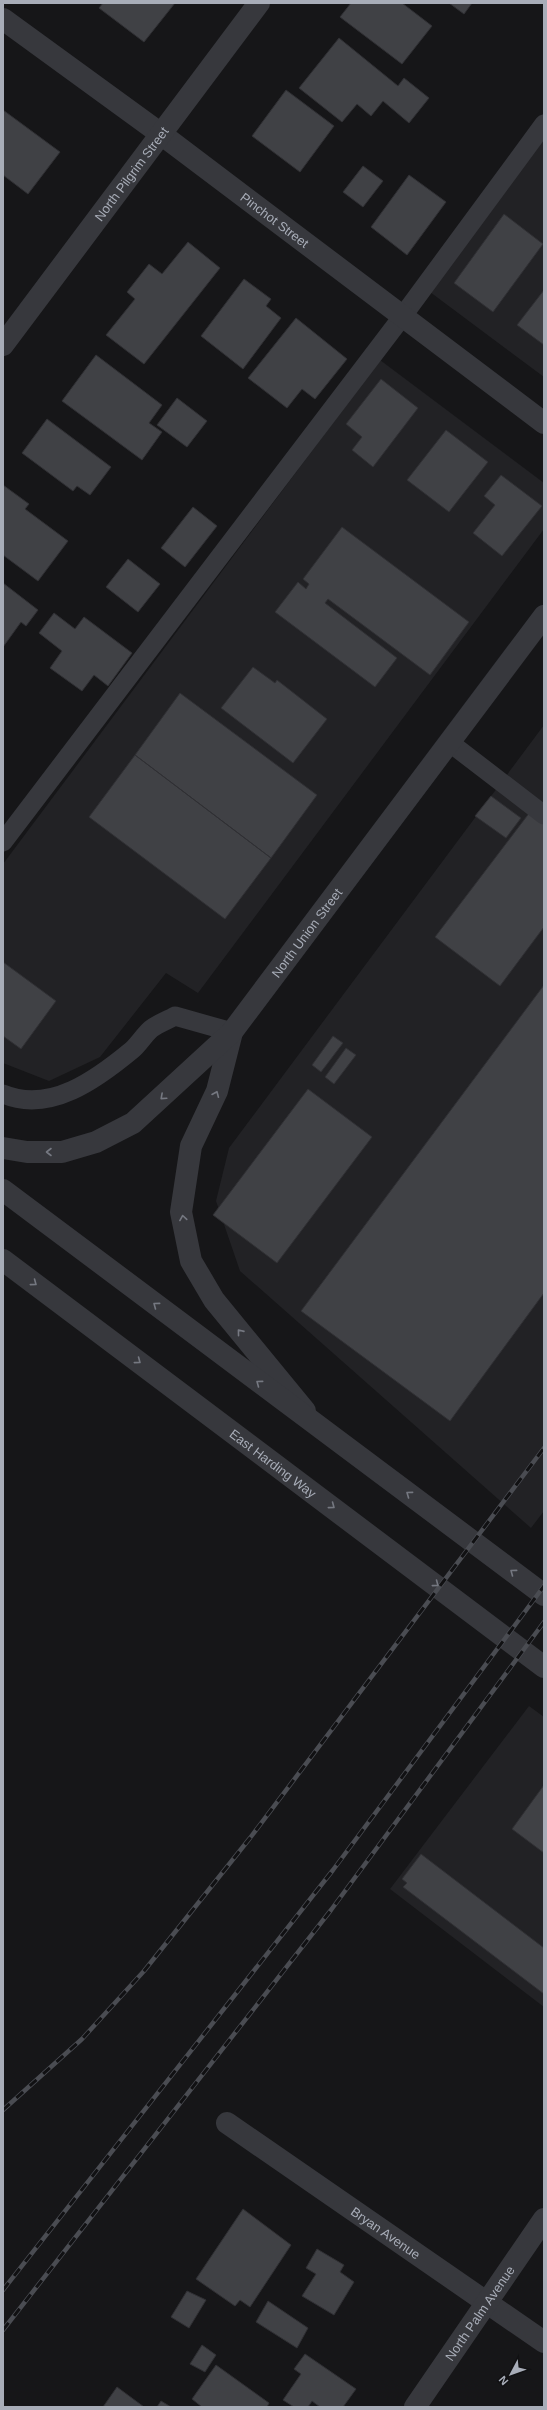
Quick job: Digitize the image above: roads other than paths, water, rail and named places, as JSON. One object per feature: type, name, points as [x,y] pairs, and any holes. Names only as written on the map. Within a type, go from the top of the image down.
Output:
[{"type":"street","name":"North Pilgrim Street","points":[[3,345],[259,3]]},
{"type":"street","name":"Pinchot Street","points":[[3,20],[161,134],[544,423]]},
{"type":"street","name":"North Union Street","points":[[3,1148],[27,1152],[62,1152],[102,1139],[133,1123],[232,1032],[544,616]]},
{"type":"street","points":[[232,1032],[217,1091],[191,1146],[181,1212],[191,1261],[214,1300],[318,1427]]},
{"type":"street","points":[[3,1190],[544,1595]]},
{"type":"street","name":"East Harding Way","points":[[3,1260],[544,1667]]},
{"type":"street","name":"Bryan Avenue","points":[[227,2123],[544,2342]]},
{"type":"street","name":"North Palm Avenue","points":[[415,2407],[544,2219]]},
{"type":"lane","points":[[3,842],[402,317],[544,124]]},
{"type":"lane","points":[[449,742],[544,815]]},
{"type":"lane","points":[[3,1094],[19,1101],[55,1097],[87,1084],[133,1049],[152,1029],[175,1016],[232,1032]]},
{"type":"railway","points":[[3,2110],[82,2039],[144,1971],[250,1838],[544,1448]]},
{"type":"railway","points":[[3,2290],[333,1870],[544,1586]]},
{"type":"railway","points":[[3,2330],[331,1910],[544,1622]]}]
